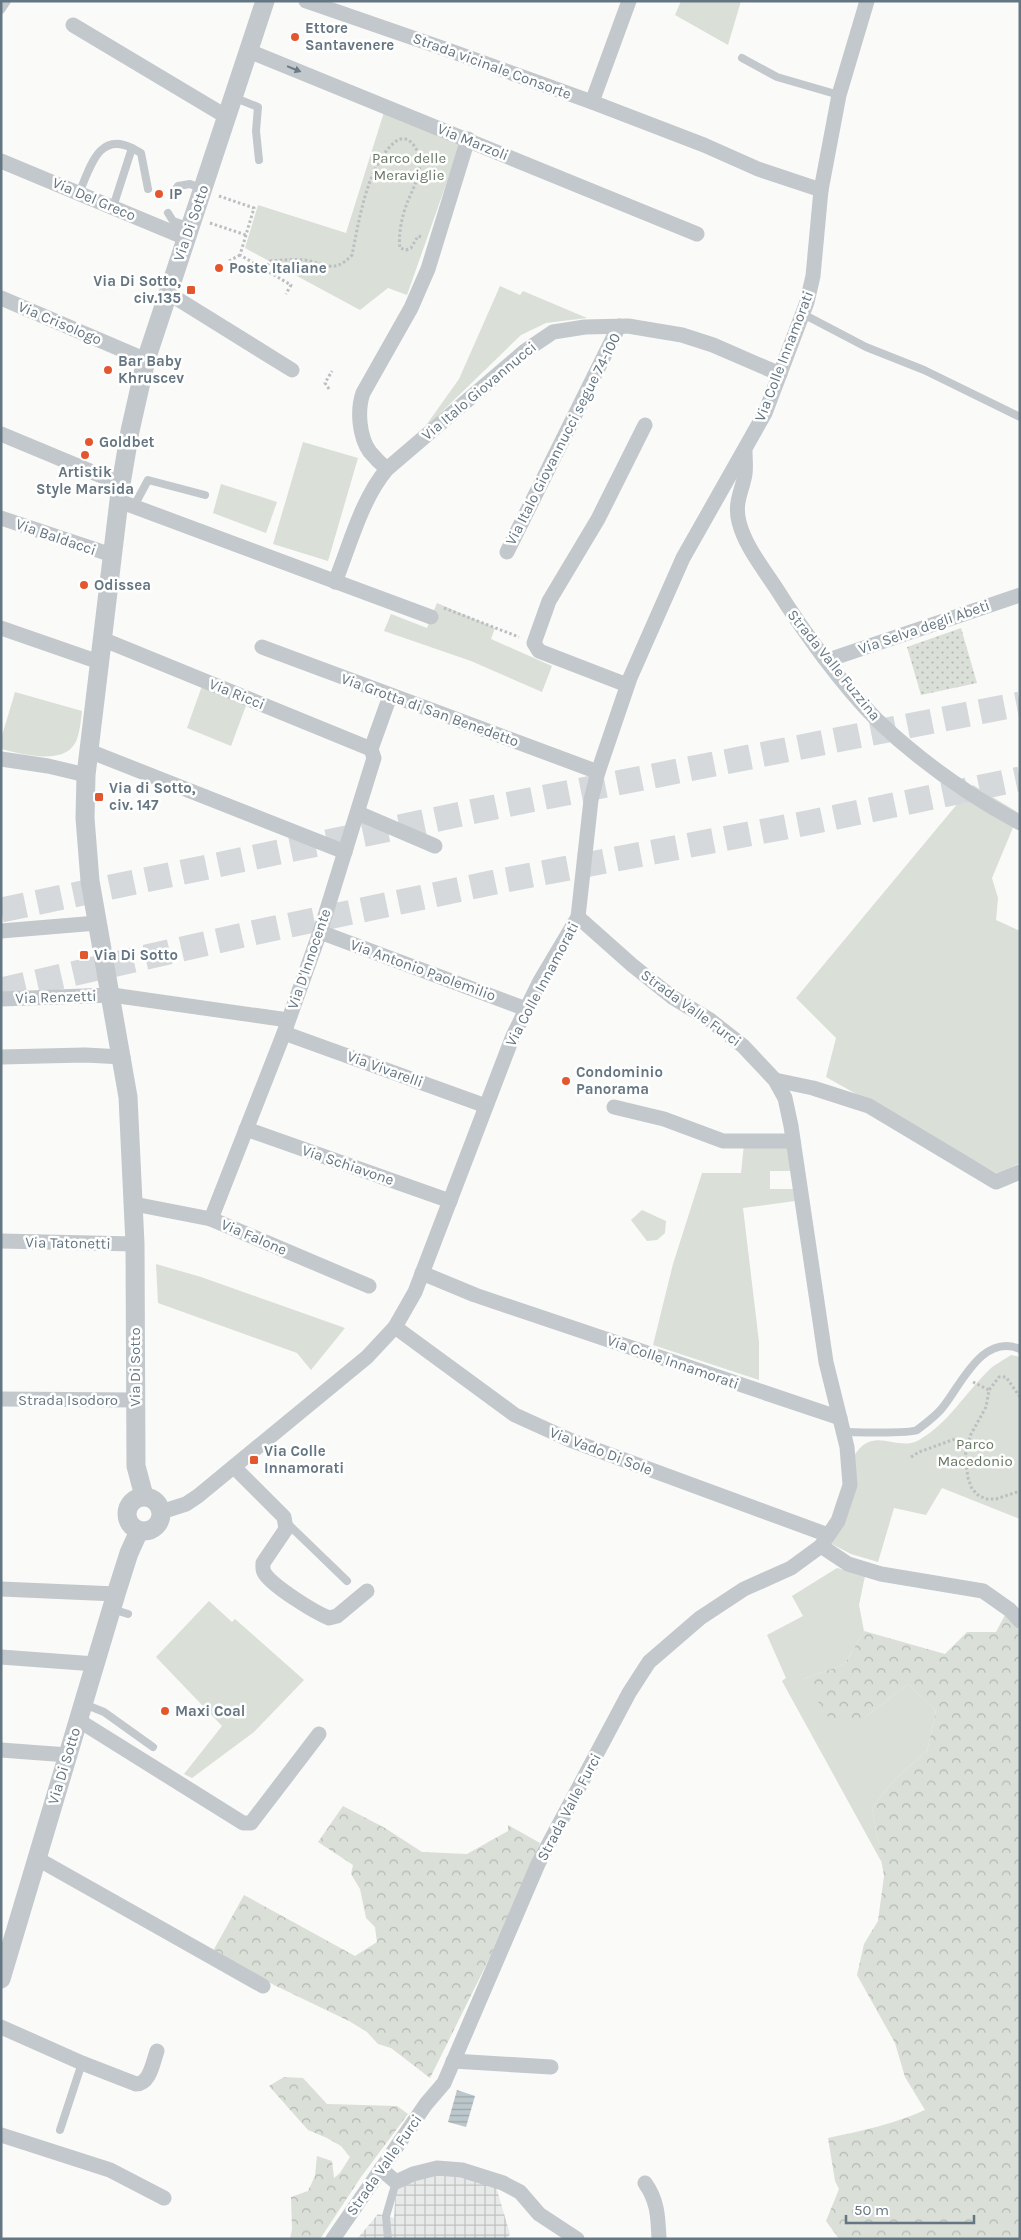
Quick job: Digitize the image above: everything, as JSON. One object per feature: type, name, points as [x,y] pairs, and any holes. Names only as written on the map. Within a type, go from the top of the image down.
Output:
[{"type":"street","name":"Via Di Sotto","points":[[144,1496],[136,1466],[134,1400],[135,1244],[128,1096],[112,994],[97,923],[87,850],[85,818],[86,775],[112,555],[124,497],[130,431],[146,360],[188,232],[211,193],[227,116],[265,1]]},
{"type":"street","name":"Strada vicinale Consorte","points":[[306,1],[592,102],[704,145],[758,169],[821,190]]},
{"type":"street","points":[[592,102],[629,1]]},
{"type":"street","name":"Via Colle Innamorati","points":[[161,1512],[186,1504],[234,1468],[367,1357],[394,1327],[414,1292],[513,1036],[526,1009],[578,917],[592,800],[598,772],[627,685],[682,558],[764,413],[803,314],[813,276],[821,190],[840,95],[867,1]]},
{"type":"street","points":[[73,25],[227,116]]},
{"type":"street","name":"Via Marzoli","points":[[248,51],[468,139],[697,234]]},
{"type":"street","points":[[387,469],[369,450],[359,416],[359,404],[363,393],[411,308],[437,242],[468,139]]},
{"type":"street","name":"Via Del Greco","points":[[1,160],[113,207],[188,232]]},
{"type":"street","points":[[168,293],[292,370]]},
{"type":"street","name":"Via Crisologo","points":[[1,298],[146,360]]},
{"type":"street","name":"Via Italo Giovannucci","points":[[335,582],[368,497],[376,482],[387,469],[539,340],[553,332],[570,328],[619,326],[682,335],[713,344],[780,374]]},
{"type":"street","name":"Via Italo Giovannucci segue 74-100","points":[[507,552],[619,326]]},
{"type":"street","points":[[627,685],[539,650],[534,643],[549,601],[598,520],[645,425]]},
{"type":"street","points":[[1,434],[124,497],[335,582],[430,617]]},
{"type":"street","name":"Strada Valle Fuzzina","points":[[745,449],[745,474],[737,501],[740,523],[749,545],[789,609],[861,702],[898,739],[944,774],[1020,823]]},
{"type":"street","name":"Via Baldacci","points":[[1,518],[112,555]]},
{"type":"street","name":"Via Selva degli Abeti","points":[[828,660],[1020,595]]},
{"type":"street","points":[[1,628],[99,662]]},
{"type":"street","name":"Via Ricci","points":[[102,639],[371,749]]},
{"type":"street","name":"Via Grotta di San Benedetto","points":[[262,647],[598,772]]},
{"type":"street","name":"Via D'Innocente","points":[[211,1219],[286,1027],[320,932],[374,758],[371,749],[390,696]]},
{"type":"street","points":[[89,751],[345,852]]},
{"type":"street","points":[[1,759],[48,766],[86,775]]},
{"type":"street","points":[[358,813],[435,846]]},
{"type":"street","name":"Strada Valle Furci","points":[[332,2239],[426,2104],[444,2083],[538,1864],[629,1693],[649,1662],[700,1618],[744,1589],[791,1568],[824,1541],[838,1521],[850,1485],[847,1447],[826,1362],[785,1098],[775,1080],[743,1046],[710,1020],[665,991],[632,965],[578,917]]},
{"type":"street","points":[[1,931],[97,923]]},
{"type":"street","name":"Via Antonio Paolemilio","points":[[320,932],[526,1009]]},
{"type":"street","name":"Via Renzetti","points":[[1,999],[112,994]]},
{"type":"street","name":"Via Vivarelli","points":[[112,994],[286,1027],[486,1106]]},
{"type":"street","points":[[1,1058],[85,1055],[123,1057]]},
{"type":"street","points":[[775,1080],[813,1088],[869,1106],[996,1182],[1020,1172]]},
{"type":"street","points":[[614,1107],[664,1119],[723,1141],[793,1141]]},
{"type":"street","name":"Via Schiavone","points":[[246,1129],[450,1201]]},
{"type":"street","name":"Via Falone","points":[[134,1204],[211,1219],[369,1286]]},
{"type":"street","name":"Via Tatonetti","points":[[1,1241],[135,1244]]},
{"type":"street","name":"Via Colle Innamorati","points":[[422,1274],[475,1295],[842,1425]]},
{"type":"street","name":"Via Vado Di Sole","points":[[394,1327],[515,1415],[570,1440],[824,1541],[848,1564],[881,1574],[983,1591],[1010,1610],[1020,1622]]},
{"type":"street","name":"Strada Isodoro","points":[[1,1399],[134,1400]]},
{"type":"street","points":[[234,1468],[284,1517],[287,1523],[286,1528],[263,1562],[262,1569],[266,1575],[289,1594],[329,1618],[337,1616],[367,1591]]},
{"type":"street","points":[[144,1496],[153,1499],[161,1512],[161,1518],[155,1527],[150,1530],[139,1531],[134,1529],[127,1520],[127,1509],[133,1500],[144,1496]]},
{"type":"street","name":"Via Di Sotto","points":[[1,1979],[4,1960],[80,1711],[95,1664],[118,1606],[129,1553],[139,1531]]},
{"type":"street","points":[[1,1589],[118,1606]]},
{"type":"street","points":[[1,1657],[95,1664]]},
{"type":"street","points":[[80,1711],[243,1823],[251,1823],[319,1734]]},
{"type":"street","points":[[1,1750],[68,1755]]},
{"type":"street","points":[[36,1858],[263,1986]]},
{"type":"street","points":[[1,2027],[82,2063],[140,2084],[147,2078],[157,2051]]},
{"type":"street","points":[[453,2061],[551,2067]]},
{"type":"street","points":[[1,2136],[110,2170],[164,2198]]},
{"type":"street","points":[[381,2169],[396,2182],[413,2174],[437,2168],[462,2170],[495,2181],[520,2192],[539,2214],[577,2239]]},
{"type":"street","points":[[645,2183],[654,2195],[658,2212],[659,2239]]},
{"type":"lane","points":[[1,10],[6,1]]},
{"type":"lane","points":[[742,58],[777,77],[840,95]]},
{"type":"lane","points":[[233,97],[258,107],[256,131],[260,160]]},
{"type":"lane","points":[[79,193],[99,151],[103,147],[116,144],[132,148],[141,153],[148,189]]},
{"type":"lane","points":[[113,207],[132,148]]},
{"type":"lane","points":[[176,189],[178,186],[190,184],[211,193]]},
{"type":"lane","points":[[168,213],[173,221],[188,232]]},
{"type":"lane","points":[[803,314],[866,347],[924,370],[1020,417]]},
{"type":"lane","points":[[124,497],[148,480],[205,495]]},
{"type":"lane","points":[[842,1425],[915,1431],[942,1408],[978,1358],[991,1350],[1008,1347],[1020,1349]]},
{"type":"lane","points":[[287,1523],[347,1581]]},
{"type":"lane","points":[[80,1711],[104,1712],[153,1747]]},
{"type":"lane","points":[[60,2130],[82,2063]]},
{"type":"lane","points":[[388,2239],[386,2216],[396,2182]]},
{"type":"path","points":[[265,270],[270,261],[290,259],[306,260],[330,267],[345,263],[352,255],[366,193],[375,170],[384,153],[396,140],[403,138],[410,140],[415,147],[420,164],[406,205],[399,241],[400,248],[406,250],[411,248],[418,236],[437,242]]},
{"type":"path","points":[[211,193],[254,208],[240,255],[228,261]]},
{"type":"path","points":[[210,223],[246,235]]},
{"type":"path","points":[[240,255],[291,285],[286,294]]},
{"type":"path","points":[[329,389],[325,383],[332,371]]},
{"type":"path","points":[[963,1377],[989,1390]]},
{"type":"path","points":[[1020,1397],[1006,1377],[999,1377],[989,1390],[986,1407],[968,1442],[965,1456],[968,1478],[972,1489],[979,1496],[996,1500],[1020,1492]]},
{"type":"path","points":[[911,1458],[919,1452],[955,1439],[968,1442]]},
{"type":"shaded area","points":[[457,2090],[475,2096],[466,2127],[448,2122]]},
{"type":"shaded area","points":[[437,2169],[495,2183],[510,2234],[506,2239],[357,2239],[378,2214],[394,2218],[396,2183]]},
{"type":"green space","points":[[681,1],[741,1],[728,45],[675,15]]},
{"type":"green space","name":"Parco delle Meraviglie","points":[[385,109],[461,142],[407,295],[388,288],[360,310],[245,248],[258,205],[346,233]]},
{"type":"green space","points":[[500,286],[520,295],[523,291],[587,318],[546,323],[521,335],[422,431],[459,379]]},
{"type":"green space","points":[[303,442],[358,458],[328,561],[273,544]]},
{"type":"green space","points":[[221,484],[277,502],[266,533],[213,513]]},
{"type":"green space","points":[[437,603],[495,628],[491,639],[552,666],[542,692],[471,661],[384,631],[391,614],[427,628]]},
{"type":"green space","points":[[961,628],[977,683],[921,695],[907,647]]},
{"type":"green space","points":[[202,686],[247,703],[231,746],[187,728]]},
{"type":"green space","points":[[15,692],[82,711],[78,736],[72,748],[54,756],[32,755],[1,749],[1,739]]},
{"type":"green space","points":[[973,785],[1019,813],[992,878],[998,898],[996,920],[1020,931],[1020,1163],[998,1174],[826,1077],[836,1038],[796,998]]},
{"type":"green space","points":[[744,1144],[787,1144],[791,1171],[770,1171],[770,1189],[793,1189],[795,1201],[743,1208],[759,1342],[759,1380],[653,1345],[673,1264],[702,1173],[741,1173]]},
{"type":"green space","points":[[642,1210],[666,1221],[665,1233],[657,1240],[647,1241],[631,1220]]},
{"type":"green space","points":[[156,1264],[201,1277],[345,1328],[311,1370],[297,1353],[158,1303]]},
{"type":"green space","name":"Parco Macedonio","points":[[1011,1355],[1020,1357],[1020,1519],[942,1488],[926,1515],[894,1508],[878,1562],[851,1554],[832,1544],[854,1456],[861,1447],[877,1440],[911,1443],[919,1440],[948,1417],[989,1370]]},
{"type":"green space","points":[[837,1568],[865,1576],[859,1605],[864,1631],[845,1664],[803,1679],[864,1718],[908,1684],[936,1711],[927,1751],[895,1779],[872,1808],[882,1863],[782,1681],[786,1678],[767,1635],[803,1616],[792,1596]]},
{"type":"green space","points":[[209,1601],[232,1622],[235,1619],[304,1680],[254,1732],[192,1778],[184,1774],[222,1726],[156,1657]]},
{"type":"green space","points":[[1006,1613],[1020,1631],[1020,2239],[839,2239],[826,2221],[839,2189],[835,2181],[828,2138],[865,2130],[925,2110],[905,2077],[895,2043],[857,1975],[864,1944],[878,1921],[884,1876],[872,1808],[895,1779],[927,1751],[936,1711],[908,1684],[864,1718],[830,1720],[803,1679],[845,1664],[864,1631],[945,1654],[967,1632],[996,1632]]},
{"type":"green space","points":[[343,1806],[385,1828],[422,1852],[467,1854],[508,1831],[508,1825],[540,1843],[497,1943],[430,2078],[391,2048],[378,2044],[367,2032],[349,2021],[274,1985],[213,1951],[244,1895],[355,1956],[377,1942],[375,1927],[366,1918],[360,1889],[351,1874],[353,1865],[318,1842]]},
{"type":"green space","points":[[284,2077],[303,2078],[327,2104],[397,2106],[408,2114],[361,2177],[320,2239],[290,2239],[292,2229],[291,2197],[308,2191],[315,2176],[317,2156],[332,2161],[334,2178],[340,2173],[350,2157],[341,2146],[308,2130],[269,2086]]},
{"type":"tunnel","points":[[1,910],[500,806],[1020,704]]},
{"type":"tunnel","points":[[1,990],[257,932],[500,881],[812,822],[1020,779]]},
{"type":"place","name":"Ettore Santavenere","points":[[295,37]]},
{"type":"place","name":"IP","points":[[159,194]]},
{"type":"place","name":"Poste Italiane","points":[[219,268]]},
{"type":"place","name":"Via Di Sotto, civ.135","points":[[191,290]]},
{"type":"place","name":"Bar Baby Khruscev","points":[[108,370]]},
{"type":"place","name":"Goldbet","points":[[89,442]]},
{"type":"place","name":"Artistik Style Marsida","points":[[85,455]]},
{"type":"place","name":"Odissea","points":[[84,585]]},
{"type":"place","name":"Via di Sotto, civ. 147","points":[[99,797]]},
{"type":"place","name":"Via Di Sotto","points":[[84,955]]},
{"type":"place","name":"Condominio Panorama","points":[[566,1081]]},
{"type":"place","name":"Via Colle Innamorati","points":[[254,1460]]},
{"type":"place","name":"Maxi Coal","points":[[165,1711]]}]
